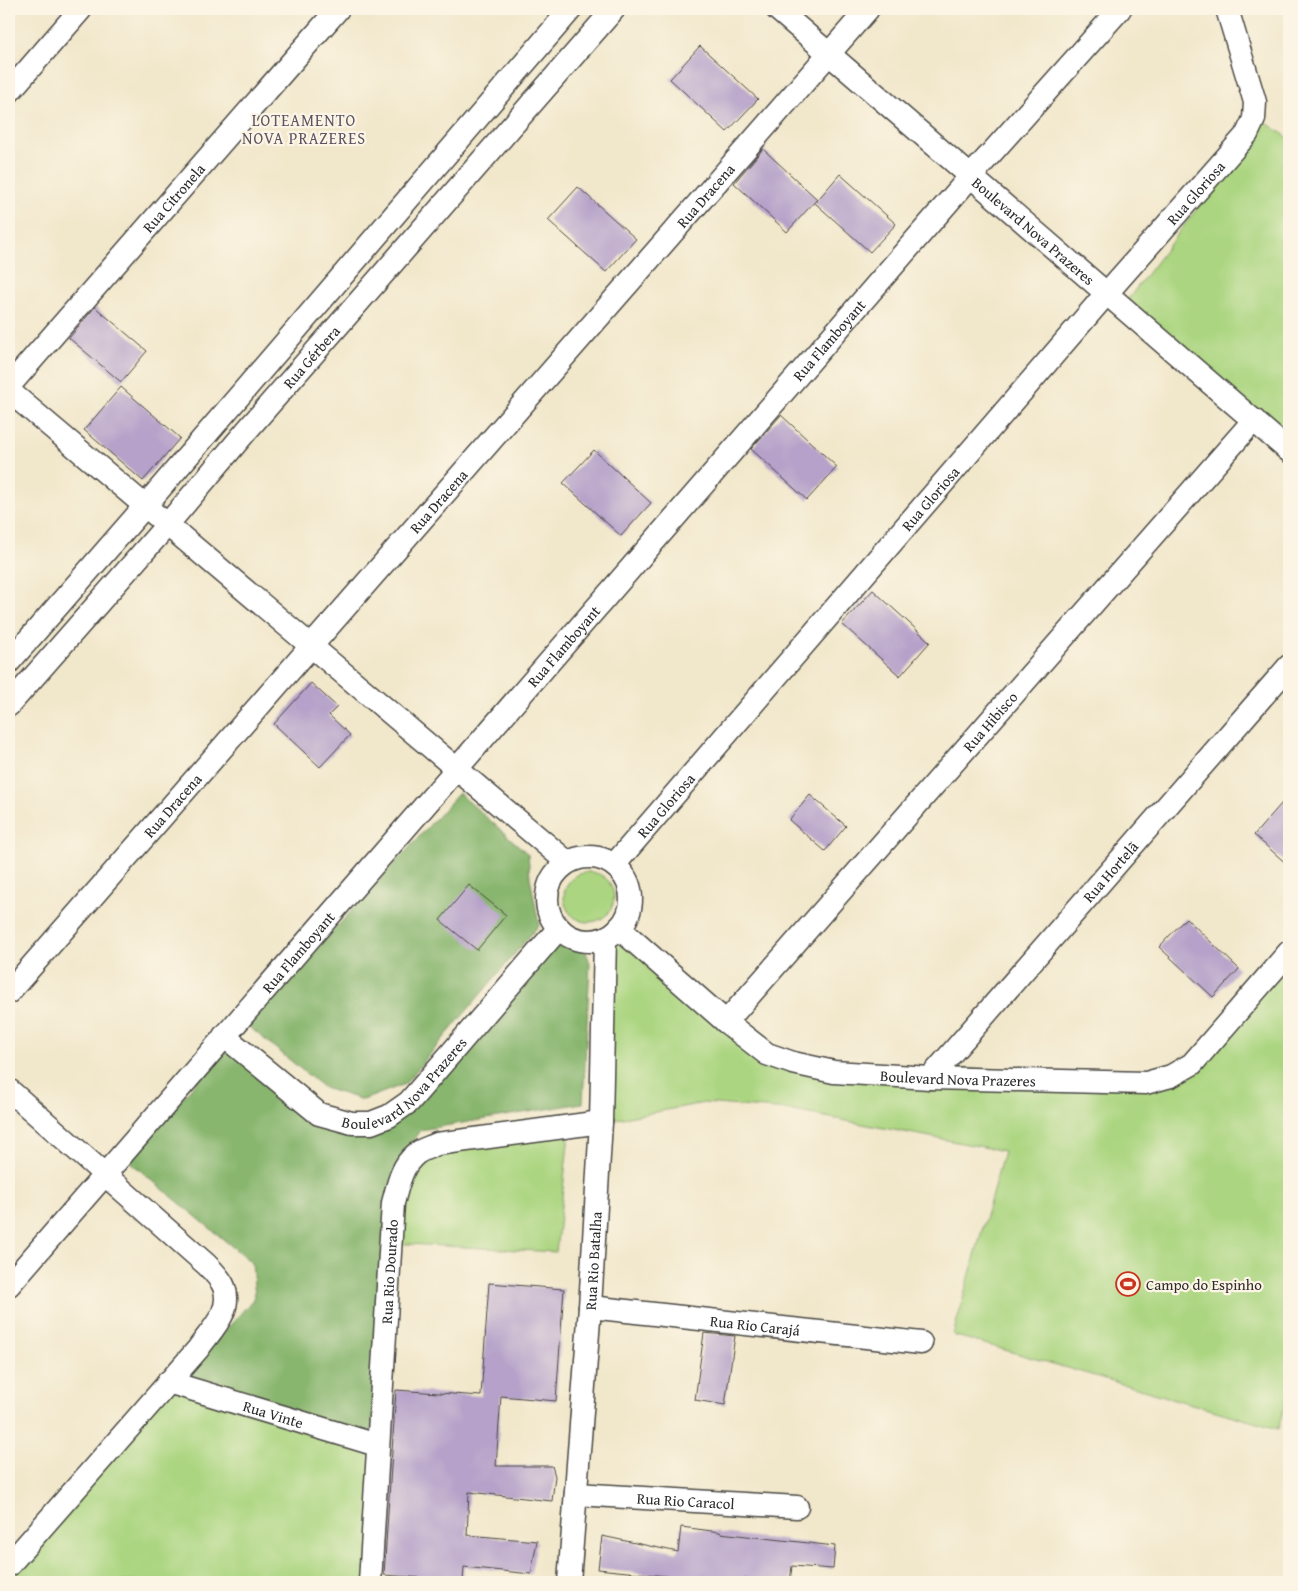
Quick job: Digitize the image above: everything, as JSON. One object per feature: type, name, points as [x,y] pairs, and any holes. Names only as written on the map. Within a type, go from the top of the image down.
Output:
[{"type":"street","points":[[9,92],[82,9]]},
{"type":"street","name":"Rua Citronela","points":[[9,386],[338,9]]},
{"type":"street","name":"Rua Gérbera","points":[[9,662],[571,9]]},
{"type":"street","name":"Rua Gérbera","points":[[9,705],[614,9]]},
{"type":"street","name":"Boulevard Nova Prazeres","points":[[777,9],[1289,451]]},
{"type":"street","name":"Rua Dracena","points":[[9,992],[868,9]]},
{"type":"street","name":"Rua Flamboyant","points":[[9,1285],[970,176],[1120,9]]},
{"type":"street","name":"Rua Gloriosa","points":[[614,865],[1106,294],[1247,134],[1254,119],[1255,102],[1227,9]]},
{"type":"street","points":[[9,391],[567,862]]},
{"type":"street","name":"Rua Hibisco","points":[[726,1022],[1254,420]]},
{"type":"street","name":"Rua Hortelã","points":[[930,1078],[1289,666]]},
{"type":"street","points":[[591,856],[603,859],[614,865],[624,875],[629,888],[631,902],[627,916],[612,933],[593,941],[580,940],[568,936],[552,920],[546,898],[548,888],[558,869],[567,862],[591,856]]},
{"type":"street","name":"Boulevard Nova Prazeres","points":[[224,1036],[319,1114],[352,1123],[371,1123],[389,1116],[409,1102],[559,928]]},
{"type":"street","name":"Boulevard Nova Prazeres","points":[[612,933],[767,1054],[793,1063],[834,1072],[930,1078],[1146,1083],[1171,1076],[1192,1064],[1289,952]]},
{"type":"street","name":"Rua Rio Batalha","points":[[569,1582],[590,1307],[612,933]]},
{"type":"street","points":[[9,1090],[207,1265],[223,1285],[227,1301],[224,1314],[198,1348],[9,1565]]},
{"type":"street","name":"Rua Rio Dourado","points":[[370,1582],[393,1203],[400,1176],[406,1164],[417,1153],[437,1144],[601,1122]]},
{"type":"street","name":"Rua Rio Carajá","points":[[590,1307],[921,1343]]},
{"type":"street","name":"Rua Vinte","points":[[168,1382],[378,1445]]},
{"type":"street","name":"Rua Rio Caracol","points":[[576,1494],[797,1507]]},
{"type":"green space","points":[[1262,120],[1289,138],[1289,451],[1128,299],[1251,138]]},
{"type":"green space","points":[[459,793],[528,854],[530,877],[539,925],[405,1084],[363,1100],[324,1088],[247,1025]]},
{"type":"green space","points":[[589,872],[598,874],[609,883],[614,897],[612,906],[603,917],[589,922],[580,920],[569,911],[564,897],[566,888],[575,877]]},
{"type":"green space","points":[[613,934],[793,1063],[1171,1076],[1289,952],[1289,1390],[1278,1429],[953,1335],[1004,1151],[789,1110],[704,1103],[601,1122]]},
{"type":"green space","points":[[565,945],[586,952],[590,963],[583,1103],[420,1130],[398,1163],[371,1437],[182,1380],[255,1297],[252,1263],[130,1162],[225,1047],[357,1134],[408,1111],[547,951]]},
{"type":"green space","points":[[570,1126],[556,1252],[390,1243],[417,1153]]},
{"type":"green space","points":[[168,1382],[377,1445],[370,1582],[9,1582],[9,1565]]},
{"type":"building","points":[[700,46],[758,99],[727,132],[670,79]]},
{"type":"building","points":[[763,149],[817,199],[787,232],[734,183]]},
{"type":"building","points":[[840,174],[896,224],[870,252],[815,203]]},
{"type":"building","points":[[578,187],[636,239],[606,272],[548,220]]},
{"type":"building","points":[[95,307],[147,351],[121,382],[69,338]]},
{"type":"building","points":[[121,387],[180,438],[143,481],[84,430]]},
{"type":"building","points":[[781,415],[837,467],[807,500],[751,449]]},
{"type":"building","points":[[594,450],[651,503],[621,536],[563,483]]},
{"type":"building","points":[[873,590],[930,642],[900,676],[842,624]]},
{"type":"building","points":[[311,683],[337,707],[329,715],[350,735],[320,767],[274,724]]},
{"type":"building","points":[[810,795],[846,826],[825,851],[789,820]]},
{"type":"building","points":[[1289,795],[1289,866],[1254,835]]},
{"type":"building","points":[[469,885],[506,915],[477,950],[440,920]]},
{"type":"building","points":[[1186,918],[1239,969],[1213,997],[1159,947]]},
{"type":"building","points":[[489,1283],[564,1289],[556,1401],[501,1396],[496,1466],[552,1466],[555,1476],[552,1501],[469,1492],[467,1535],[537,1541],[531,1574],[464,1567],[463,1581],[384,1575],[396,1390],[481,1396]]},
{"type":"building","points":[[704,1333],[735,1336],[725,1405],[695,1400]]},
{"type":"building","points":[[681,1527],[835,1546],[833,1569],[792,1566],[790,1582],[745,1579],[744,1582],[686,1582],[675,1581],[675,1577],[598,1569],[602,1536],[678,1552]]},
{"type":"place","name":"Campo do Espinho","points":[[1128,1284]]},
{"type":"district","name":"LOTEAMENTO NOVA PRAZERES","points":[[304,129]]}]
